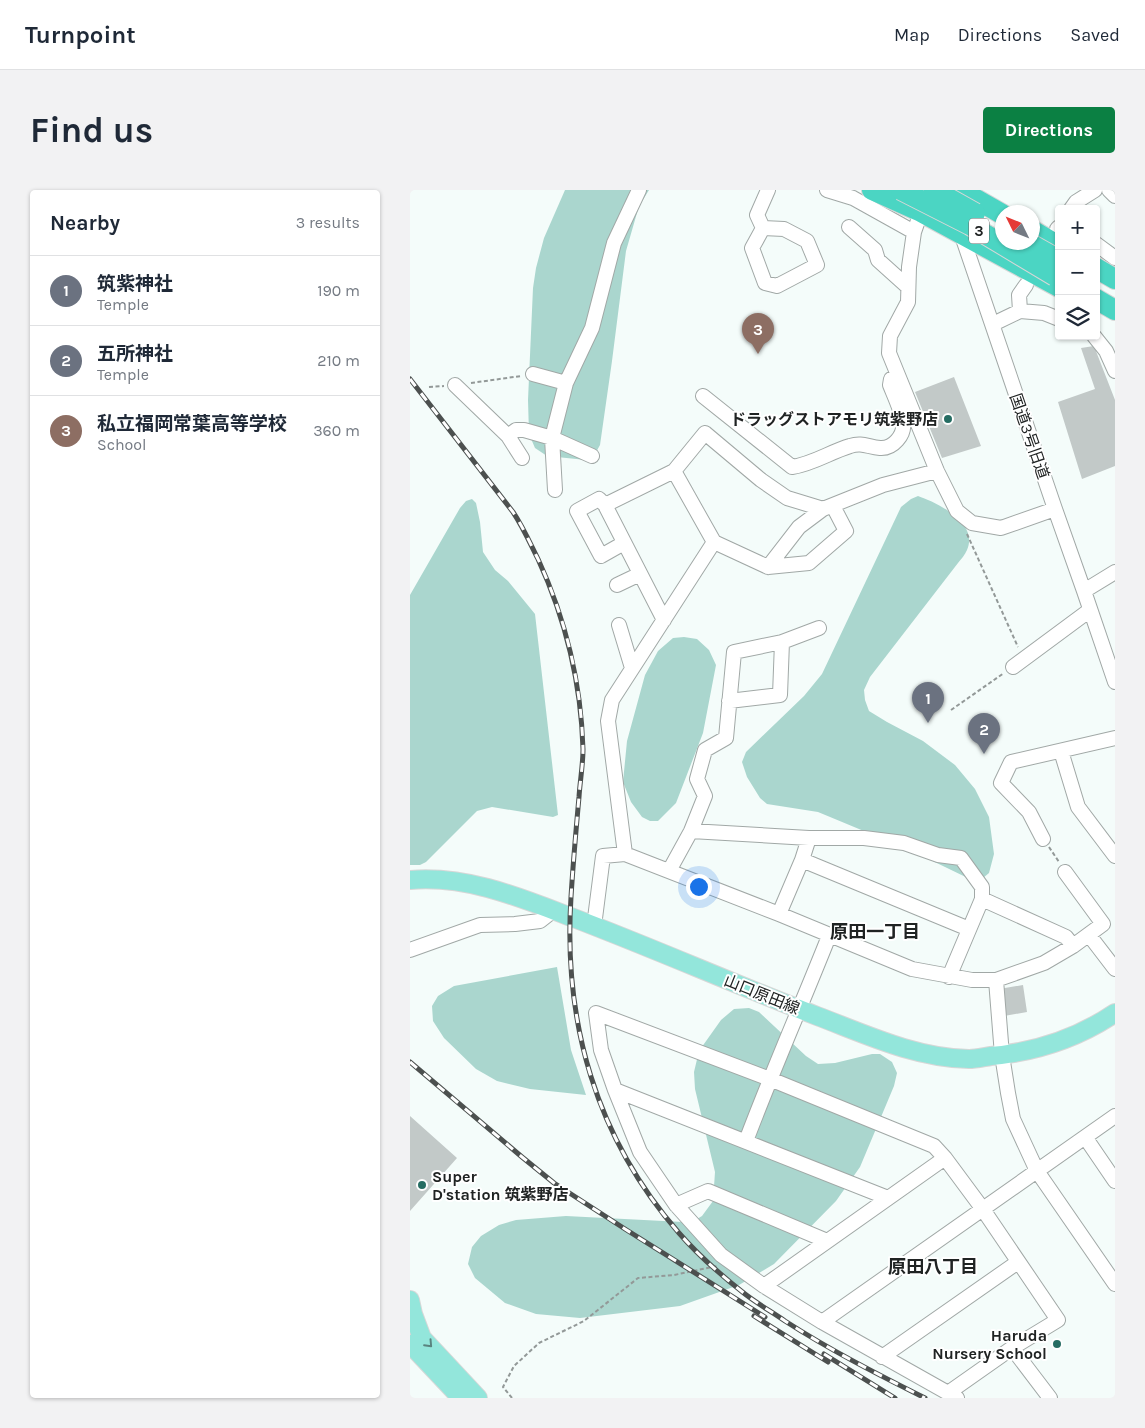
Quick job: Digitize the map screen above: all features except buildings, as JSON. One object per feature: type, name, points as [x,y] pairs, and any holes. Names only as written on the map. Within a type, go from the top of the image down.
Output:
[{"type":"highway","points":[[872,190],[921,212],[1027,269],[1055,274]]},
{"type":"highway","name":"3","points":[[901,190],[970,225],[1055,273]]},
{"type":"highway","name":"3","points":[[934,190],[995,224]]},
{"type":"highway","points":[[960,190],[995,210]]},
{"type":"highway","points":[[1040,231],[1055,234]]},
{"type":"highway","points":[[1035,250],[1055,272]]},
{"type":"highway","points":[[1100,270],[1115,279]]},
{"type":"highway","points":[[1100,284],[1115,293]]},
{"type":"highway","points":[[1100,302],[1115,310]]},
{"type":"highway","points":[[1100,311],[1115,320]]},
{"type":"main road","name":"山口原田線","points":[[410,880],[453,881],[490,888],[554,910],[888,1043],[926,1054],[969,1059],[1002,1055],[1055,1043],[1100,1023],[1115,1013]]},
{"type":"main road","points":[[410,1300],[422,1338],[478,1398]]},
{"type":"main road","points":[[410,1344],[462,1398]]},
{"type":"main road","points":[[410,1362],[446,1398]]},
{"type":"street","points":[[555,490],[552,438],[566,383],[592,328],[614,243],[639,190]]},
{"type":"street","points":[[763,228],[757,215],[768,190]]},
{"type":"street","points":[[827,190],[853,198],[914,232]]},
{"type":"street","name":"国道3号旧道","points":[[944,190],[993,324],[1115,682]]},
{"type":"street","points":[[1074,205],[1095,190]]},
{"type":"street","points":[[1109,190],[1115,196]]},
{"type":"street","points":[[921,212],[914,232],[908,302],[890,336],[889,353],[937,471],[957,511],[972,523],[1001,528],[1055,510]]},
{"type":"street","points":[[849,227],[875,250],[878,260],[908,287]]},
{"type":"street","points":[[763,228],[784,229],[808,241],[817,265],[777,286],[765,283],[752,248],[763,228]]},
{"type":"street","points":[[1100,247],[1115,258]]},
{"type":"street","points":[[1020,312],[1020,295],[1026,286]]},
{"type":"street","points":[[993,324],[1020,312],[1044,312],[1055,317]]},
{"type":"street","points":[[1097,340],[1106,351],[1115,371]]},
{"type":"street","points":[[533,374],[566,383]]},
{"type":"street","points":[[703,396],[792,467],[805,465],[850,446],[863,444],[885,448],[892,445],[897,440],[903,423],[890,385],[891,379],[898,375]]},
{"type":"street","points":[[454,386],[508,436],[522,458]]},
{"type":"street","points":[[508,436],[516,430],[524,430],[552,438],[592,456]]},
{"type":"street","points":[[605,505],[674,471],[705,434],[760,480],[787,498],[828,507],[846,531],[809,563],[768,568],[714,542],[674,471]]},
{"type":"street","points":[[768,568],[799,528],[828,507],[883,485],[937,471]]},
{"type":"street","points":[[624,543],[601,556],[577,510],[599,499],[605,505],[664,620]]},
{"type":"street","points":[[626,854],[608,721],[612,700],[714,542]]},
{"type":"street","points":[[1084,591],[1115,572]]},
{"type":"street","points":[[617,585],[640,574]]},
{"type":"street","points":[[1018,663],[1090,610]]},
{"type":"street","points":[[619,625],[632,668]]},
{"type":"street","points":[[669,871],[691,831],[705,796],[697,779],[705,750],[726,738],[734,652],[782,642],[819,628]]},
{"type":"street","points":[[729,701],[780,695],[782,642]]},
{"type":"street","points":[[1043,839],[1029,812],[1001,782],[1011,762],[1115,738]]},
{"type":"street","points":[[1061,752],[1078,807],[1115,856]]},
{"type":"street","points":[[691,831],[809,838],[864,838],[904,843],[938,854],[961,858],[982,887],[982,898],[949,977]]},
{"type":"street","points":[[779,914],[802,860],[809,838]]},
{"type":"street","points":[[594,926],[603,856],[626,854],[912,969],[949,977],[972,980],[996,980],[1044,963],[1073,946],[1103,924],[1066,872]]},
{"type":"street","points":[[802,860],[969,929]]},
{"type":"street","points":[[982,898],[1066,937],[1073,946]]},
{"type":"street","points":[[410,950],[480,925],[540,921],[554,910]]},
{"type":"street","points":[[1089,935],[1115,969]]},
{"type":"street","points":[[746,1141],[829,936]]},
{"type":"street","points":[[996,980],[1002,1055],[1013,1119],[1037,1171],[1115,1284]]},
{"type":"street","points":[[596,1013],[770,1079],[934,1146],[982,1208],[1058,1320],[1012,1348],[953,1395],[882,1357],[764,1286],[721,1255],[676,1205],[640,1152],[614,1090],[601,1050],[596,1013]]},
{"type":"street","points":[[614,1090],[888,1198]]},
{"type":"street","points":[[822,1322],[1115,1116]]},
{"type":"street","points":[[1085,1137],[1115,1181]]},
{"type":"street","points":[[764,1286],[945,1158]]},
{"type":"street","points":[[676,1205],[708,1191],[827,1241]]},
{"type":"street","points":[[882,1357],[1018,1262]]},
{"type":"street","points":[[1012,1348],[1050,1398]]},
{"type":"path","points":[[428,387],[454,386],[533,374]]},
{"type":"path","points":[[951,710],[1018,663],[966,535],[972,523]]},
{"type":"path","points":[[1043,839],[1066,872]]},
{"type":"path","points":[[512,1398],[504,1387],[514,1366],[539,1343],[584,1321],[638,1278],[674,1275],[714,1267],[729,1261]]},
{"type":"green space","points":[[565,190],[649,190],[639,206],[626,251],[600,445],[595,454],[586,460],[547,456],[535,448],[529,434],[528,400],[533,288],[544,238]]},
{"type":"green space","points":[[918,496],[945,509],[962,523],[967,531],[969,540],[967,550],[870,677],[864,690],[865,700],[869,711],[923,741],[955,765],[975,789],[989,817],[994,854],[989,873],[976,882],[912,851],[818,812],[767,804],[760,798],[747,777],[742,762],[746,752],[804,696],[822,674],[901,507]]},
{"type":"green space","points":[[472,499],[476,503],[480,522],[483,552],[495,570],[508,581],[535,614],[558,815],[553,817],[492,807],[477,811],[426,862],[420,865],[410,865],[410,595],[460,508],[466,501]]},
{"type":"green space","points":[[673,638],[697,639],[709,650],[716,665],[703,733],[676,803],[658,821],[650,821],[642,817],[631,802],[623,782],[627,741],[645,675],[658,651]]},
{"type":"green space","points":[[557,967],[571,1050],[586,1095],[530,1089],[497,1081],[476,1069],[444,1038],[433,1021],[432,1006],[438,996],[454,986]]},
{"type":"green space","points":[[749,1008],[759,1012],[806,1056],[818,1064],[835,1063],[872,1054],[880,1054],[892,1062],[897,1073],[894,1086],[860,1167],[836,1201],[774,1264],[739,1285],[680,1306],[580,1318],[536,1314],[505,1303],[475,1278],[468,1264],[472,1247],[481,1236],[499,1225],[516,1220],[566,1216],[692,1222],[702,1216],[713,1201],[715,1172],[695,1089],[694,1072],[699,1051],[721,1020],[734,1009]]},
{"type":"railway","points":[[410,379],[517,518],[548,582],[564,628],[579,699],[583,749],[571,897],[570,943],[573,989],[580,1033],[591,1076],[606,1118],[626,1158],[650,1196],[679,1233],[702,1257],[736,1287],[760,1305],[819,1342],[925,1398]]},
{"type":"railway","points":[[410,1062],[554,1183],[765,1317]]},
{"type":"railway","points":[[754,1316],[828,1362]]},
{"type":"railway","points":[[824,1354],[895,1398]]},
{"type":"place","name":"私立福岡常葉高等学校","points":[[758,354]]},
{"type":"place","name":"ドラッグストアモリ筑紫野店","points":[[948,419]]},
{"type":"place","name":"筑紫神社","points":[[928,723]]},
{"type":"place","name":"五所神社","points":[[984,754]]},
{"type":"place","name":"Super D'station 筑紫野店","points":[[422,1185]]},
{"type":"place","name":"Haruda Nursery School","points":[[1057,1344]]},
{"type":"district","name":"原田一丁目","points":[[875,932]]},
{"type":"district","name":"原田八丁目","points":[[933,1267]]}]
